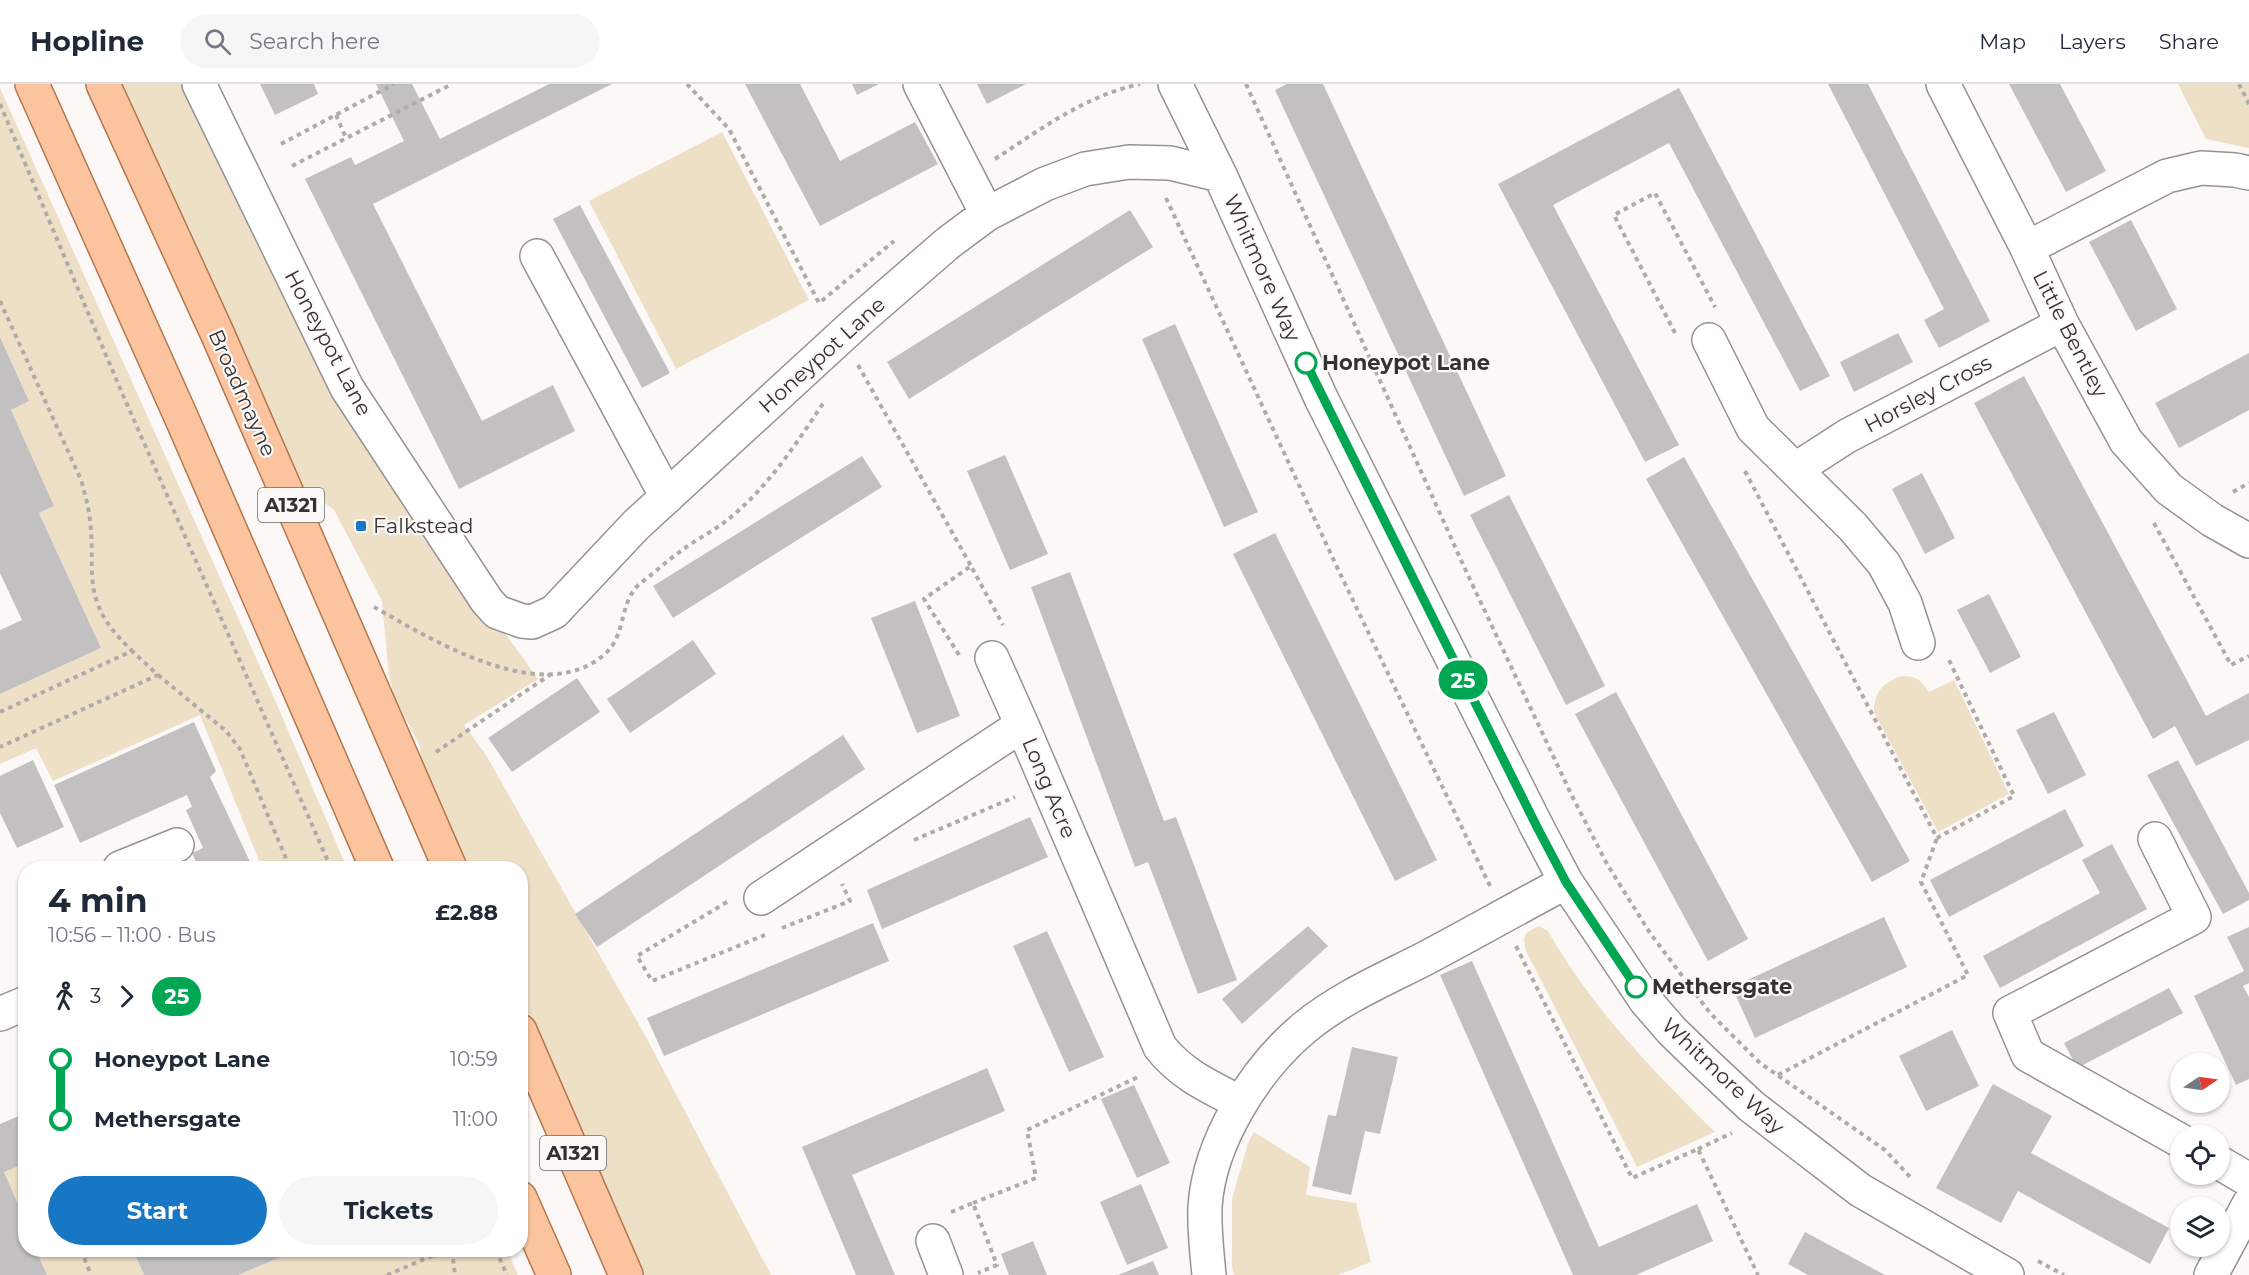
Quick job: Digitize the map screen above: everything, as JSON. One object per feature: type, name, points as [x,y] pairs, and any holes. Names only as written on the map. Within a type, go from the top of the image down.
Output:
[{"type":"main road","name":"A1321","points":[[32,84],[182,419],[374,861]]},
{"type":"main road","name":"Broadmayne","points":[[104,84],[218,335],[447,861]]},
{"type":"main road","name":"A1321","points":[[528,1049],[626,1275]]},
{"type":"main road","points":[[528,1216],[554,1275]]},
{"type":"street","name":"Honeypot Lane","points":[[200,84],[347,388],[487,601],[497,612],[532,622],[554,612],[636,525],[857,322],[948,243],[987,214],[1045,184],[1085,169],[1130,162],[1170,163],[1220,175]]},
{"type":"street","points":[[920,84],[987,214]]},
{"type":"street","name":"Whitmore Way","points":[[1175,84],[1220,175],[1321,398],[1566,882],[1646,1001],[1672,1031],[1751,1106],[1860,1190],[2007,1275]]},
{"type":"street","name":"Little Bentley","points":[[1943,84],[2027,248],[2062,324],[2126,441],[2169,489],[2212,520],[2249,541]]},
{"type":"street","points":[[2027,248],[2167,176],[2200,168],[2249,173]]},
{"type":"street","points":[[537,255],[667,497]]},
{"type":"street","name":"Horsley Cross","points":[[1796,469],[1847,436],[2062,324]]},
{"type":"street","points":[[1709,340],[1753,428],[1853,527],[1884,564],[1931,647]]},
{"type":"street","points":[[992,658],[1022,725]]},
{"type":"street","name":"Long Acre","points":[[747,898],[1022,725],[1161,1047],[1173,1063],[1180,1068],[1240,1103]]},
{"type":"street","points":[[2154,839],[2194,917],[2010,1013],[2028,1055],[2170,1135]]},
{"type":"street","points":[[137,861],[177,845]]},
{"type":"street","points":[[1209,1275],[1205,1205],[1212,1173],[1222,1140],[1240,1103],[1269,1064],[1304,1028],[1322,1015],[1372,985],[1566,882]]},
{"type":"street","points":[[0,1014],[18,1006]]},
{"type":"street","points":[[2230,1169],[2249,1180]]},
{"type":"street","points":[[2211,1275],[2249,1204]]},
{"type":"street","points":[[933,1241],[946,1275]]},
{"type":"path","points":[[281,144],[394,84]]},
{"type":"path","points":[[292,166],[452,84]]},
{"type":"path","points":[[687,84],[729,129],[819,303],[898,237]]},
{"type":"path","points":[[986,166],[1077,106],[1121,88],[1140,84]]},
{"type":"path","points":[[1246,84],[1471,582],[1572,796],[1602,854],[1650,933],[1710,1013],[1760,1063],[1885,1150],[1917,1184]]},
{"type":"path","points":[[2239,84],[2249,104]]},
{"type":"path","points":[[0,104],[119,386],[328,861]]},
{"type":"path","points":[[336,115],[346,138]]},
{"type":"path","points":[[1677,338],[1614,214],[1656,193],[1715,308]]},
{"type":"path","points":[[0,301],[81,480],[88,502],[96,599],[102,615],[114,633],[132,651],[226,730],[240,749],[287,861]]},
{"type":"path","points":[[854,358],[971,566]]},
{"type":"path","points":[[1740,461],[1937,838]]},
{"type":"path","points":[[2152,520],[2231,665],[2249,656]]},
{"type":"path","points":[[1778,1076],[1968,975],[1921,882],[1937,838],[2014,796],[1931,647]]},
{"type":"path","points":[[0,712],[132,651]]},
{"type":"path","points":[[0,747],[158,675]]},
{"type":"path","points":[[747,898],[637,956],[652,981],[765,935]]},
{"type":"path","points":[[1515,942],[1632,1178],[1734,1132],[1726,1127]]},
{"type":"path","points":[[973,1203],[1036,1178],[1027,1130],[1149,1072]]},
{"type":"path","points":[[1698,1149],[1758,1275]]},
{"type":"path","points":[[84,1257],[91,1275]]},
{"type":"path","points":[[387,1275],[429,1257]]},
{"type":"path","points":[[453,1257],[455,1275]]},
{"type":"path","points":[[499,1257],[507,1275]]},
{"type":"path","points":[[2037,1261],[2064,1275]]},
{"type":"shaded area","points":[[116,84],[193,84],[492,615],[538,679],[464,725],[486,755],[646,1037],[771,1275],[638,1275],[528,1020],[528,861],[459,861],[422,777],[420,746],[395,699],[389,676],[382,601],[334,510],[298,482]]},
{"type":"shaded area","points":[[2178,84],[2249,84],[2249,148],[2206,139]]},
{"type":"shaded area","points":[[0,88],[275,700],[344,861],[259,861],[200,715],[53,781],[36,748],[0,764],[0,694],[101,648],[39,513],[54,506],[11,410],[29,401],[0,337]]},
{"type":"shaded area","points":[[722,132],[809,300],[676,369],[589,201]]},
{"type":"shaded area","points":[[1902,676],[1918,680],[1929,692],[1954,680],[2009,794],[1938,832],[1874,712],[1880,689]]},
{"type":"shaded area","points":[[1539,926],[1548,931],[1583,986],[1624,1037],[1715,1132],[1637,1167],[1526,951],[1524,940],[1526,933]]},
{"type":"shaded area","points":[[1254,1132],[1310,1167],[1306,1195],[1356,1203],[1371,1262],[1338,1275],[1234,1275],[1232,1199],[1248,1143]]},
{"type":"shaded area","points":[[18,1166],[18,1206],[4,1172]]},
{"type":"shaded area","points":[[39,1257],[136,1257],[144,1275],[47,1275]]},
{"type":"shaded area","points":[[281,1257],[510,1257],[518,1275],[238,1275]]},
{"type":"building","points":[[260,84],[314,84],[318,94],[275,115]]},
{"type":"building","points":[[376,84],[412,84],[440,139],[549,84],[612,84],[373,204],[482,421],[553,385],[575,431],[459,489],[305,179],[351,157],[355,165],[404,141]]},
{"type":"building","points":[[745,84],[800,84],[840,161],[915,122],[938,164],[820,226]]},
{"type":"building","points":[[852,84],[879,84],[857,95]]},
{"type":"building","points":[[977,84],[1026,84],[987,104]]},
{"type":"building","points":[[1287,84],[1323,84],[1506,476],[1464,496],[1275,90]]},
{"type":"building","points":[[1828,84],[1868,84],[1990,321],[1939,348],[1924,320],[1944,309]]},
{"type":"building","points":[[2009,84],[2060,84],[2106,171],[2066,192]]},
{"type":"building","points":[[1679,88],[1830,376],[1800,391],[1669,143],[1553,205],[1679,445],[1645,462],[1498,184]]},
{"type":"building","points":[[580,205],[670,373],[642,388],[553,219]]},
{"type":"building","points":[[1130,210],[1153,247],[909,399],[887,362]]},
{"type":"building","points":[[2131,220],[2177,309],[2136,331],[2089,242]]},
{"type":"building","points":[[1175,324],[1258,512],[1224,527],[1142,339]]},
{"type":"building","points":[[1898,333],[1913,362],[1854,392],[1840,362]]},
{"type":"building","points":[[0,337],[29,401],[11,410],[54,506],[39,513],[101,648],[0,694],[0,630],[22,620],[0,573]]},
{"type":"building","points":[[2249,353],[2249,410],[2179,448],[2155,403]]},
{"type":"building","points":[[2024,376],[2206,716],[2249,693],[2249,740],[2196,766],[2175,726],[2153,739],[1974,403]]},
{"type":"building","points":[[1005,455],[1048,554],[1010,570],[967,471]]},
{"type":"building","points":[[862,456],[882,487],[673,618],[653,586]]},
{"type":"building","points":[[1684,457],[1910,861],[1872,882],[1646,479]]},
{"type":"building","points":[[1922,473],[1955,538],[1925,554],[1892,489]]},
{"type":"building","points":[[1509,495],[1605,686],[1566,705],[1470,515]]},
{"type":"building","points":[[1275,533],[1437,860],[1395,881],[1233,554]]},
{"type":"building","points":[[1070,572],[1164,821],[1176,817],[1237,980],[1198,994],[1148,862],[1135,867],[1031,587]]},
{"type":"building","points":[[1989,594],[2021,657],[1990,673],[1957,610]]},
{"type":"building","points":[[915,601],[960,716],[917,733],[871,618]]},
{"type":"building","points":[[693,640],[716,674],[630,733],[607,699]]},
{"type":"building","points":[[577,678],[600,712],[512,772],[488,738]]},
{"type":"building","points":[[1616,692],[1748,939],[1708,961],[1575,714]]},
{"type":"building","points":[[2054,712],[2086,775],[2048,794],[2016,730]]},
{"type":"building","points":[[194,722],[216,771],[210,777],[250,861],[196,861],[192,853],[203,848],[186,810],[192,807],[187,795],[80,843],[54,785]]},
{"type":"building","points":[[843,735],[865,769],[597,947],[575,914]]},
{"type":"building","points":[[33,760],[64,827],[17,848],[0,813],[0,776]]},
{"type":"building","points":[[2178,760],[2249,893],[2249,900],[2223,914],[2147,775]]},
{"type":"building","points":[[2065,809],[2084,846],[1949,917],[1930,880]]},
{"type":"building","points":[[1030,817],[1048,857],[882,929],[867,890]]},
{"type":"building","points":[[2112,844],[2147,909],[2000,988],[1983,956],[2100,893],[2082,860]]},
{"type":"building","points":[[1884,917],[1907,967],[1755,1038],[1732,987]]},
{"type":"building","points":[[873,923],[889,961],[664,1056],[647,1018]]},
{"type":"building","points":[[1308,926],[1328,946],[1242,1024],[1222,999]]},
{"type":"building","points":[[2249,927],[2249,983],[2243,986],[2249,997],[2249,1079],[2236,1085],[2230,1072],[2230,1053],[2221,1053],[2194,996],[2244,971],[2227,937]]},
{"type":"building","points":[[1047,931],[1104,1057],[1069,1072],[1013,946]]},
{"type":"building","points":[[1472,961],[1599,1247],[1697,1204],[1713,1241],[1636,1275],[1573,1275],[1440,975]]},
{"type":"building","points":[[2169,988],[2183,1013],[2077,1068],[2064,1043]]},
{"type":"building","points":[[1952,1030],[1979,1086],[1926,1111],[1899,1056]]},
{"type":"building","points":[[1352,1047],[1398,1057],[1380,1134],[1365,1131],[1351,1195],[1312,1186],[1328,1115],[1336,1116]]},
{"type":"building","points":[[987,1068],[1005,1111],[852,1175],[895,1275],[856,1275],[802,1147]]},
{"type":"building","points":[[1993,1084],[2052,1116],[2031,1153],[2169,1228],[2150,1264],[2018,1191],[2001,1223],[1936,1188]]},
{"type":"building","points":[[1134,1085],[1170,1163],[1137,1178],[1101,1099]]},
{"type":"building","points":[[18,1116],[18,1166],[4,1172],[18,1204],[18,1257],[39,1257],[47,1275],[0,1275],[0,1124]]},
{"type":"building","points":[[1141,1184],[1168,1248],[1127,1265],[1100,1202]]},
{"type":"building","points":[[1805,1232],[1885,1275],[1808,1275],[1788,1264]]},
{"type":"building","points":[[1033,1241],[1047,1275],[1009,1275],[1001,1254]]},
{"type":"building","points":[[136,1257],[281,1257],[238,1275],[144,1275]]},
{"type":"building","points":[[1153,1261],[1159,1275],[1118,1275]]},
{"type":"bus line","name":"25","points":[[1306,363],[1321,398],[1566,882],[1636,987]]},
{"type":"place","name":"Honeypot Lane","points":[[1306,363]]},
{"type":"place","name":"Falkstead","points":[[361,526]]},
{"type":"place","name":"Methersgate","points":[[1636,987]]}]
